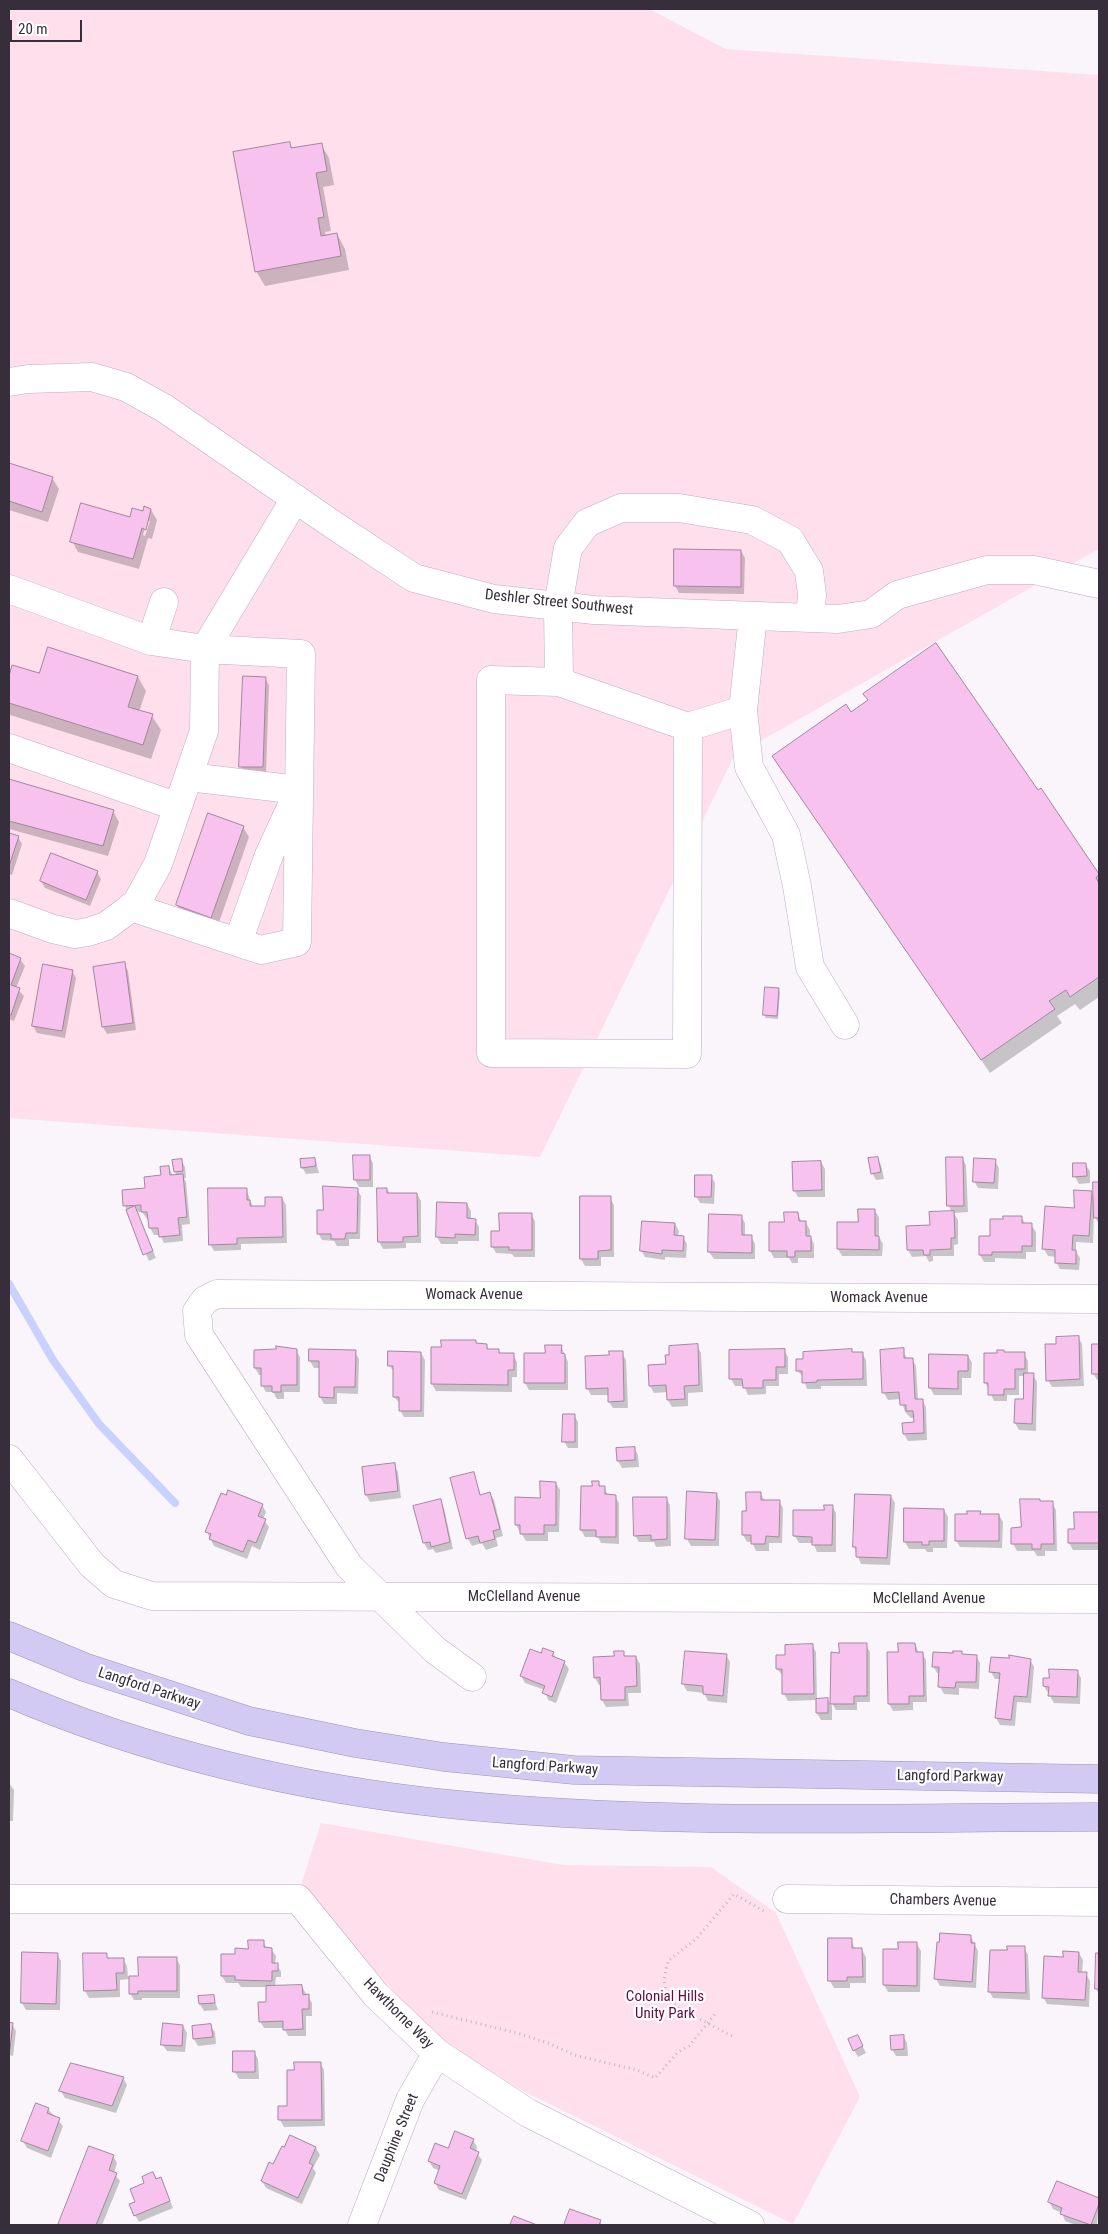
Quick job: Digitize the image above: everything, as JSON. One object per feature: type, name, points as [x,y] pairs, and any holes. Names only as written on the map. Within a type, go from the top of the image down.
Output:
[{"type":"highway","name":"Langford Parkway","points":[[9,1636],[84,1668],[249,1721],[355,1743],[444,1757],[584,1770],[1099,1779]]},
{"type":"highway","points":[[9,1693],[100,1727],[181,1753],[289,1779],[449,1804],[600,1816],[771,1818],[1099,1817]]},
{"type":"street","name":"Deshler Street Southwest","points":[[9,382],[28,379],[92,377],[126,388],[164,408],[295,499],[414,578],[494,599],[594,610],[838,619],[871,614],[897,595],[987,570],[1034,570],[1099,584]]},
{"type":"street","points":[[9,913],[53,929],[75,934],[106,926],[136,904],[158,864],[204,731],[205,650],[295,499]]},
{"type":"street","points":[[559,682],[558,606],[568,548],[587,523],[621,508],[679,508],[752,520],[790,540],[809,571],[812,595],[810,618]]},
{"type":"street","points":[[9,590],[152,641],[205,650],[301,654],[297,942],[261,950],[131,907]]},
{"type":"street","points":[[152,641],[164,602]]},
{"type":"street","points":[[753,616],[743,710],[750,767],[786,835],[797,886],[810,967],[845,1026]]},
{"type":"street","points":[[688,726],[687,1054],[490,1053],[490,680],[559,682],[688,726],[743,710]]},
{"type":"street","points":[[9,748],[178,807]]},
{"type":"street","points":[[189,777],[299,790]]},
{"type":"street","points":[[238,942],[269,855],[299,790]]},
{"type":"street","name":"Womack Avenue","points":[[472,1677],[435,1650],[349,1566],[200,1335],[197,1311],[205,1300],[217,1294],[1099,1299]]},
{"type":"street","name":"McClelland Avenue","points":[[9,1459],[92,1565],[114,1584],[152,1596],[1099,1599]]},
{"type":"street","name":"Hawthorne Way","points":[[9,1899],[298,1899],[376,1995],[436,2053],[528,2113],[750,2225]]},
{"type":"street","name":"Chambers Avenue","points":[[787,1899],[1099,1902]]},
{"type":"street","name":"Dauphine Street","points":[[362,2225],[410,2100],[436,2053]]},
{"type":"path","points":[[732,2036],[675,2006],[666,1991],[665,1972],[668,1961],[698,1938],[734,1894]]},
{"type":"path","points":[[407,2025],[421,2010],[437,2012],[517,2033],[548,2043],[574,2055],[637,2070],[655,2078],[678,2052],[689,2046],[716,2013]]},
{"type":"green space","points":[[9,9],[649,9],[726,49],[1099,75],[1099,549],[734,756],[540,1157],[9,1118]]},
{"type":"green space","name":"Colonial Hills Unity Park","points":[[321,1823],[563,1865],[711,1867],[776,1913],[860,2097],[793,2224],[521,2090],[453,2048],[419,2019],[300,1888]]},
{"type":"building","points":[[290,142],[291,148],[322,143],[327,171],[316,173],[324,217],[318,218],[321,236],[337,233],[341,256],[255,272],[233,152]]},
{"type":"building","points":[[9,463],[53,477],[42,512],[9,501]]},
{"type":"building","points":[[81,503],[130,517],[132,508],[143,511],[144,506],[151,509],[146,530],[142,528],[133,559],[70,542]]},
{"type":"building","points":[[674,549],[741,550],[741,587],[674,586]]},
{"type":"building","points":[[936,643],[1038,790],[1041,788],[1099,874],[1096,878],[1099,883],[1099,977],[1070,997],[1066,990],[1049,1001],[1055,1009],[981,1060],[772,756],[846,704],[851,712],[868,700],[863,694]]},
{"type":"building","points":[[48,647],[138,676],[128,707],[153,714],[143,745],[9,703],[9,676],[12,665],[39,673]]},
{"type":"building","points":[[243,676],[266,677],[263,767],[239,767]]},
{"type":"building","points":[[9,779],[114,810],[103,846],[9,821]]},
{"type":"building","points":[[208,813],[244,826],[211,918],[176,905]]},
{"type":"building","points":[[9,833],[19,836],[9,866]]},
{"type":"building","points":[[51,853],[98,871],[86,900],[40,881]]},
{"type":"building","points":[[9,953],[21,958],[11,985],[20,988],[11,1015],[9,1014]]},
{"type":"building","points":[[125,962],[133,1023],[102,1027],[93,967]]},
{"type":"building","points":[[43,964],[73,970],[62,1031],[32,1026]]},
{"type":"building","points":[[765,987],[779,988],[777,1016],[763,1015]]},
{"type":"building","points":[[353,1155],[370,1155],[370,1180],[354,1180]]},
{"type":"building","points":[[878,1157],[881,1172],[871,1174],[868,1158]]},
{"type":"building","points":[[946,1157],[963,1157],[964,1206],[947,1206]]},
{"type":"building","points":[[315,1158],[316,1166],[301,1168],[300,1159]]},
{"type":"building","points":[[974,1158],[996,1159],[994,1183],[973,1182]]},
{"type":"building","points":[[182,1159],[183,1171],[174,1172],[172,1160]]},
{"type":"building","points":[[821,1161],[822,1190],[793,1191],[792,1162]]},
{"type":"building","points":[[1073,1163],[1086,1163],[1087,1176],[1073,1177]]},
{"type":"building","points":[[169,1166],[170,1175],[183,1174],[187,1217],[178,1218],[180,1235],[159,1237],[158,1228],[149,1228],[147,1212],[141,1212],[141,1205],[123,1206],[122,1190],[145,1188],[144,1177],[161,1175],[160,1167]]},
{"type":"building","points":[[695,1175],[712,1175],[711,1197],[695,1197]]},
{"type":"building","points":[[1093,1182],[1099,1182],[1099,1218],[1094,1218]]},
{"type":"building","points":[[323,1186],[358,1188],[357,1233],[346,1233],[345,1239],[331,1239],[331,1234],[317,1234],[317,1210],[323,1210]]},
{"type":"building","points":[[208,1188],[247,1188],[247,1200],[250,1200],[250,1206],[265,1206],[265,1197],[282,1197],[283,1237],[237,1238],[237,1244],[209,1245]]},
{"type":"building","points":[[377,1188],[387,1188],[387,1193],[417,1193],[418,1236],[403,1237],[403,1242],[378,1242]]},
{"type":"building","points":[[1074,1190],[1092,1191],[1089,1236],[1073,1235],[1072,1250],[1076,1250],[1076,1264],[1055,1263],[1055,1250],[1042,1249],[1045,1206],[1074,1208]]},
{"type":"building","points":[[580,1196],[611,1196],[611,1250],[598,1251],[598,1259],[580,1259]]},
{"type":"building","points":[[437,1202],[467,1203],[467,1218],[476,1219],[475,1235],[455,1234],[455,1238],[436,1237]]},
{"type":"building","points":[[135,1206],[153,1251],[143,1255],[126,1210]]},
{"type":"building","points":[[858,1209],[875,1209],[875,1236],[879,1236],[879,1250],[837,1249],[837,1222],[858,1222]]},
{"type":"building","points":[[954,1211],[955,1238],[951,1238],[951,1249],[930,1250],[930,1255],[924,1255],[923,1250],[907,1250],[906,1226],[930,1225],[929,1212]]},
{"type":"building","points":[[784,1212],[798,1212],[799,1221],[806,1221],[806,1236],[811,1236],[811,1251],[795,1251],[795,1257],[787,1257],[787,1251],[769,1251],[769,1222],[784,1222]]},
{"type":"building","points":[[499,1213],[532,1213],[532,1250],[509,1250],[509,1247],[491,1247],[491,1231],[499,1231]]},
{"type":"building","points":[[709,1214],[742,1215],[742,1235],[752,1235],[752,1253],[708,1252]]},
{"type":"building","points":[[1003,1216],[1022,1216],[1022,1223],[1032,1223],[1032,1246],[1022,1246],[1022,1252],[992,1252],[992,1255],[979,1255],[979,1236],[990,1236],[990,1219],[1003,1219]]},
{"type":"building","points":[[642,1221],[675,1223],[674,1235],[684,1236],[683,1251],[662,1250],[662,1254],[640,1251]]},
{"type":"building","points":[[1079,1336],[1080,1379],[1046,1381],[1045,1344],[1056,1344],[1056,1337]]},
{"type":"building","points":[[441,1340],[476,1340],[476,1343],[487,1344],[487,1349],[499,1349],[499,1353],[514,1353],[514,1370],[508,1370],[508,1385],[431,1384],[431,1347],[441,1347]]},
{"type":"building","points":[[698,1344],[699,1385],[684,1386],[685,1399],[667,1400],[666,1385],[649,1386],[648,1365],[666,1364],[665,1355],[669,1355],[669,1346]]},
{"type":"building","points":[[1092,1344],[1099,1344],[1099,1374],[1092,1374]]},
{"type":"building","points":[[545,1345],[562,1345],[561,1353],[565,1354],[565,1383],[524,1383],[524,1353],[545,1353]]},
{"type":"building","points":[[276,1346],[297,1349],[297,1385],[281,1385],[281,1392],[272,1392],[272,1386],[261,1386],[261,1368],[254,1368],[254,1350],[276,1349]]},
{"type":"building","points":[[904,1348],[904,1358],[913,1358],[915,1399],[923,1399],[924,1433],[903,1434],[902,1423],[914,1422],[913,1411],[906,1411],[906,1405],[900,1405],[899,1392],[882,1393],[880,1350]]},
{"type":"building","points":[[309,1349],[356,1350],[355,1387],[334,1387],[334,1398],[319,1397],[319,1361],[309,1361]]},
{"type":"building","points":[[785,1349],[785,1367],[776,1367],[776,1380],[763,1380],[763,1388],[743,1388],[742,1379],[729,1379],[729,1350]]},
{"type":"building","points":[[852,1349],[852,1352],[863,1352],[863,1379],[817,1380],[817,1382],[802,1383],[802,1371],[796,1371],[796,1359],[803,1359],[803,1352]]},
{"type":"building","points":[[997,1350],[1025,1352],[1025,1369],[1015,1369],[1015,1389],[1004,1389],[1004,1395],[988,1395],[988,1383],[984,1383],[984,1353],[997,1353]]},
{"type":"building","points":[[388,1351],[421,1352],[421,1411],[399,1411],[399,1397],[393,1397],[393,1366],[388,1366]]},
{"type":"building","points":[[609,1351],[623,1351],[624,1401],[608,1402],[608,1388],[586,1389],[585,1356],[609,1355]]},
{"type":"building","points":[[929,1354],[968,1355],[968,1371],[958,1371],[958,1389],[929,1388]]},
{"type":"building","points":[[1024,1373],[1034,1373],[1032,1424],[1014,1423],[1015,1399],[1023,1399]]},
{"type":"building","points":[[563,1414],[575,1414],[575,1442],[562,1442]]},
{"type":"building","points":[[635,1447],[635,1460],[617,1461],[616,1448]]},
{"type":"building","points":[[395,1463],[398,1491],[365,1495],[362,1467]]},
{"type":"building","points":[[474,1472],[480,1495],[490,1492],[500,1529],[493,1531],[495,1539],[480,1543],[478,1536],[466,1539],[450,1478]]},
{"type":"building","points":[[540,1481],[556,1482],[556,1525],[544,1525],[544,1534],[520,1534],[520,1525],[515,1525],[515,1497],[540,1498]]},
{"type":"building","points":[[592,1481],[599,1481],[599,1486],[605,1486],[605,1494],[616,1495],[616,1537],[596,1537],[596,1530],[580,1530],[581,1486],[592,1486]]},
{"type":"building","points":[[228,1490],[263,1504],[258,1516],[266,1519],[256,1543],[248,1540],[243,1552],[209,1539],[211,1534],[205,1532],[221,1493],[226,1495]]},
{"type":"building","points":[[687,1491],[717,1493],[715,1540],[685,1539]]},
{"type":"building","points":[[746,1492],[761,1492],[761,1500],[780,1500],[779,1537],[766,1536],[765,1544],[751,1544],[751,1535],[742,1535],[742,1511],[746,1511]]},
{"type":"building","points":[[855,1494],[891,1495],[887,1558],[856,1557],[856,1547],[853,1547]]},
{"type":"building","points":[[633,1497],[667,1497],[667,1539],[651,1540],[651,1535],[634,1536]]},
{"type":"building","points":[[441,1499],[450,1542],[431,1547],[430,1542],[423,1543],[413,1506]]},
{"type":"building","points":[[1020,1499],[1053,1501],[1054,1544],[1041,1544],[1041,1549],[1032,1549],[1032,1544],[1011,1544],[1011,1528],[1021,1527]]},
{"type":"building","points":[[824,1505],[833,1505],[832,1545],[812,1545],[812,1537],[793,1536],[793,1510],[824,1510]]},
{"type":"building","points":[[904,1508],[944,1509],[944,1541],[929,1541],[929,1545],[922,1545],[922,1542],[904,1542]]},
{"type":"building","points":[[967,1511],[981,1511],[980,1514],[999,1514],[999,1541],[955,1541],[955,1514],[967,1514]]},
{"type":"building","points":[[1074,1512],[1099,1512],[1099,1543],[1068,1543],[1068,1529],[1074,1529]]},
{"type":"building","points":[[839,1643],[867,1643],[867,1696],[854,1696],[854,1704],[830,1704],[831,1652],[839,1653]]},
{"type":"building","points":[[898,1643],[915,1643],[916,1652],[923,1652],[924,1696],[909,1696],[909,1704],[888,1704],[887,1652],[898,1652]]},
{"type":"building","points":[[813,1644],[814,1694],[782,1694],[782,1669],[776,1669],[776,1655],[785,1655],[785,1645]]},
{"type":"building","points":[[543,1648],[554,1652],[552,1656],[565,1661],[552,1697],[542,1693],[545,1686],[520,1676],[530,1649],[541,1653]]},
{"type":"building","points":[[614,1651],[624,1651],[624,1656],[636,1656],[637,1686],[625,1687],[625,1700],[601,1700],[600,1677],[594,1678],[593,1657],[614,1656]]},
{"type":"building","points":[[685,1651],[727,1654],[723,1696],[703,1694],[703,1686],[682,1684]]},
{"type":"building","points":[[953,1651],[977,1655],[976,1682],[956,1682],[955,1688],[938,1687],[939,1667],[932,1667],[933,1652],[953,1653]]},
{"type":"building","points":[[1009,1655],[1031,1659],[1027,1697],[1014,1696],[1011,1720],[995,1718],[1000,1673],[989,1672],[991,1657],[1009,1658]]},
{"type":"building","points":[[1049,1669],[1078,1670],[1077,1697],[1048,1696],[1049,1687],[1043,1686],[1043,1678],[1049,1678]]},
{"type":"building","points":[[828,1698],[828,1713],[816,1713],[816,1699]]},
{"type":"building","points":[[940,1933],[971,1935],[971,1943],[975,1943],[972,1982],[934,1979],[937,1942],[939,1942]]},
{"type":"building","points":[[828,1938],[852,1938],[852,1948],[862,1948],[863,1977],[847,1977],[847,1981],[828,1981]]},
{"type":"building","points":[[248,1940],[264,1940],[264,1947],[272,1948],[272,1963],[278,1963],[278,1971],[272,1971],[272,1981],[235,1980],[235,1976],[221,1976],[221,1954],[235,1954],[235,1948],[248,1949]]},
{"type":"building","points":[[898,1942],[917,1942],[917,1986],[883,1985],[883,1949],[898,1949]]},
{"type":"building","points":[[1007,1946],[1025,1946],[1026,1993],[988,1992],[990,1950],[1007,1950]]},
{"type":"building","points":[[1063,1951],[1079,1952],[1078,1972],[1087,1972],[1085,2000],[1042,1998],[1044,1956],[1063,1957]]},
{"type":"building","points":[[22,1952],[58,1953],[56,2004],[21,2003]]},
{"type":"building","points":[[83,1953],[107,1953],[107,1958],[124,1958],[124,1973],[116,1973],[117,1990],[84,1991]]},
{"type":"building","points":[[1096,1953],[1099,1953],[1099,1989],[1095,1989]]},
{"type":"building","points":[[138,1957],[177,1957],[177,1991],[138,1991],[138,1994],[129,1994],[129,1976],[138,1976]]},
{"type":"building","points":[[302,1985],[303,1995],[309,1994],[309,2009],[302,2009],[303,2029],[283,2030],[283,2021],[259,2022],[258,2002],[266,2002],[266,1986]]},
{"type":"building","points":[[214,1995],[215,2003],[199,2004],[198,1996]]},
{"type":"building","points":[[9,2022],[13,2023],[10,2049],[9,2049]]},
{"type":"building","points":[[163,2023],[183,2025],[182,2046],[161,2045]]},
{"type":"building","points":[[211,2024],[213,2037],[193,2039],[192,2026]]},
{"type":"building","points":[[858,2035],[863,2046],[853,2051],[848,2039]]},
{"type":"building","points":[[904,2035],[904,2049],[891,2050],[890,2036]]},
{"type":"building","points":[[233,2051],[255,2051],[255,2072],[233,2072]]},
{"type":"building","points":[[294,2062],[321,2062],[322,2120],[278,2120],[278,2106],[287,2106],[287,2070],[294,2070]]},
{"type":"building","points":[[71,2063],[124,2077],[112,2106],[59,2091]]},
{"type":"building","points":[[36,2103],[49,2108],[47,2113],[60,2118],[48,2151],[21,2141]]},
{"type":"building","points":[[455,2131],[474,2139],[470,2148],[479,2152],[462,2194],[434,2183],[440,2166],[428,2161],[435,2143],[448,2148]]},
{"type":"building","points":[[290,2135],[316,2147],[309,2163],[313,2165],[298,2198],[261,2181],[269,2162],[273,2164]]},
{"type":"building","points":[[89,2146],[114,2155],[109,2170],[117,2173],[96,2225],[58,2225]]},
{"type":"building","points":[[153,2172],[156,2179],[161,2177],[170,2201],[134,2216],[129,2204],[135,2202],[130,2189],[144,2183],[142,2177]]},
{"type":"building","points":[[1057,2181],[1099,2198],[1099,2204],[1091,2225],[1060,2214],[1062,2208],[1048,2202]]},
{"type":"building","points":[[570,2209],[601,2220],[599,2225],[564,2225]]},
{"type":"building","points":[[514,2216],[537,2225],[510,2225]]},
{"type":"waterway","points":[[9,1284],[53,1360],[99,1424],[175,1503]]}]
